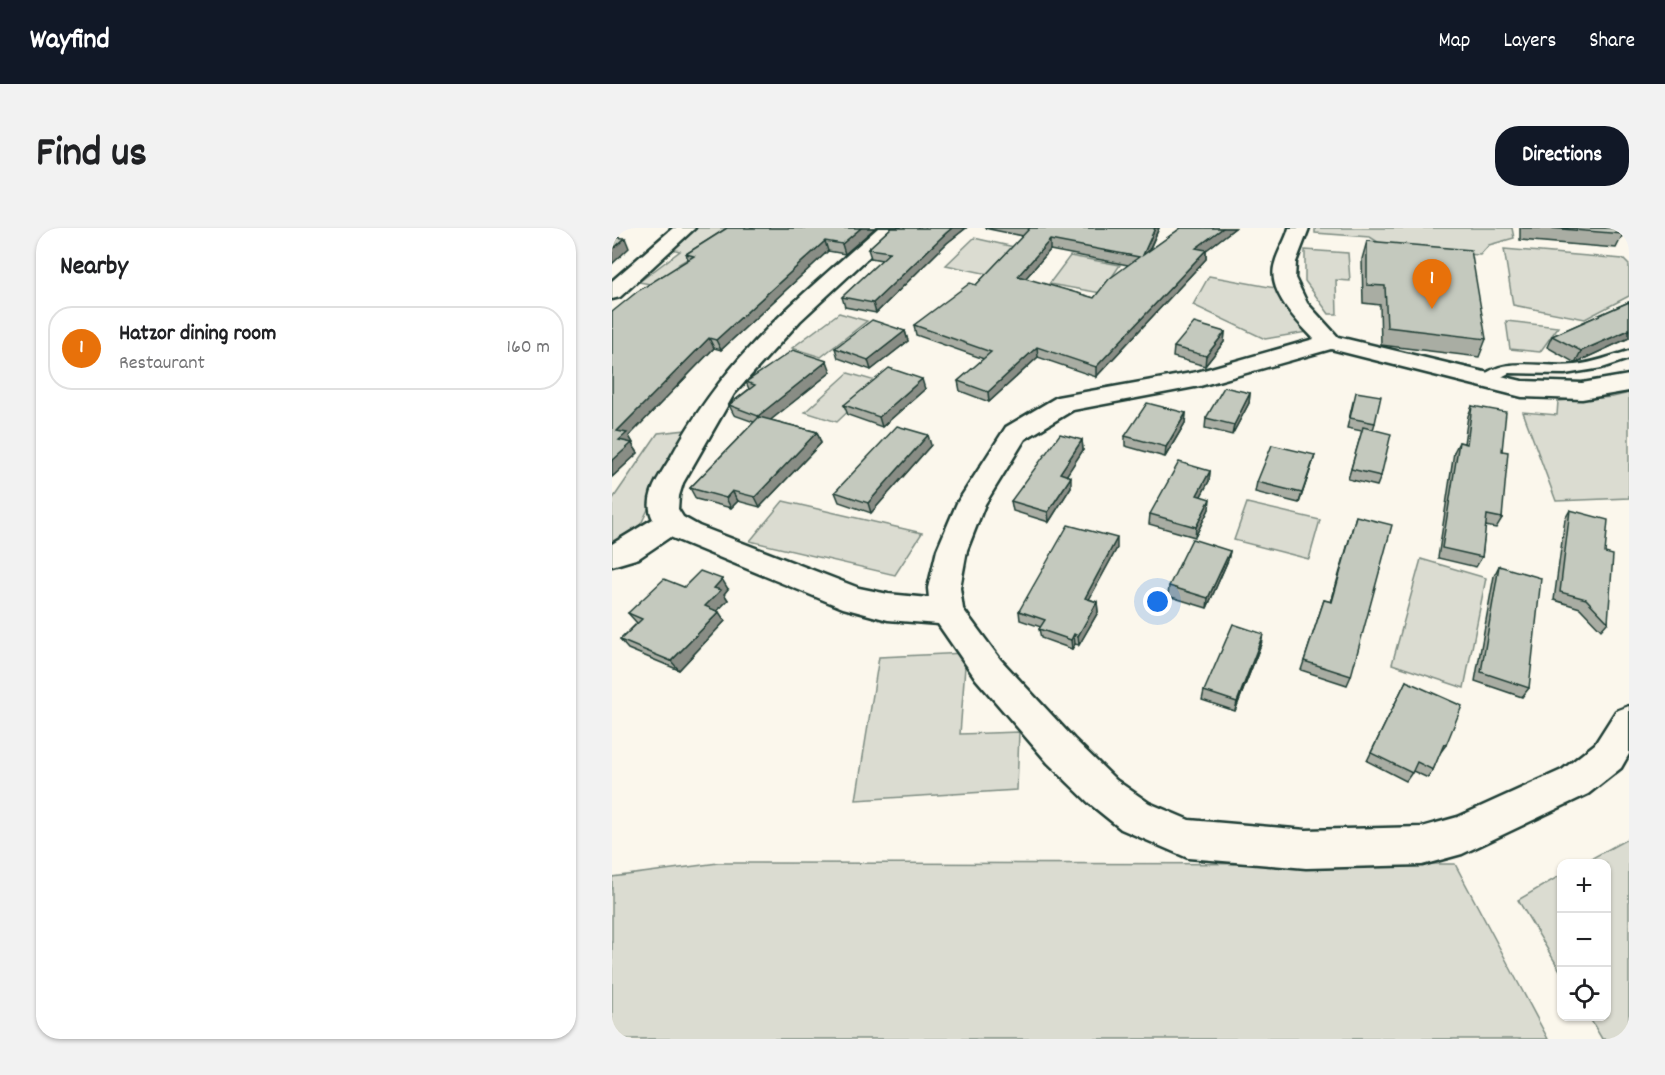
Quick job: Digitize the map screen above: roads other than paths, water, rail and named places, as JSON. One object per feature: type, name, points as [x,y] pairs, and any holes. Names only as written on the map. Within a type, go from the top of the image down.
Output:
[{"type":"street","points":[[612,292],[685,228]]},
{"type":"street","points":[[1299,228],[1297,241],[1284,266],[1285,281],[1288,292],[1330,342]]},
{"type":"street","points":[[878,231],[746,366],[710,411],[664,494],[664,511],[669,522],[688,534],[854,599],[888,607],[947,612]]},
{"type":"street","points":[[1629,382],[1582,392],[1522,389],[1330,342],[1200,379],[1066,403],[1015,433],[970,503],[952,550],[944,588],[947,612],[988,669],[1061,751],[1104,792],[1135,816],[1188,839],[1306,849],[1422,846],[1462,835],[1575,782],[1608,756],[1629,722]]},
{"type":"street","points":[[612,555],[626,552],[644,542],[669,522]]},
{"type":"lane","points":[[1484,381],[1492,372],[1501,369],[1564,370],[1607,364],[1629,355]]},
{"type":"place","name":"Hatzor dining room","points":[[1432,309]]}]
